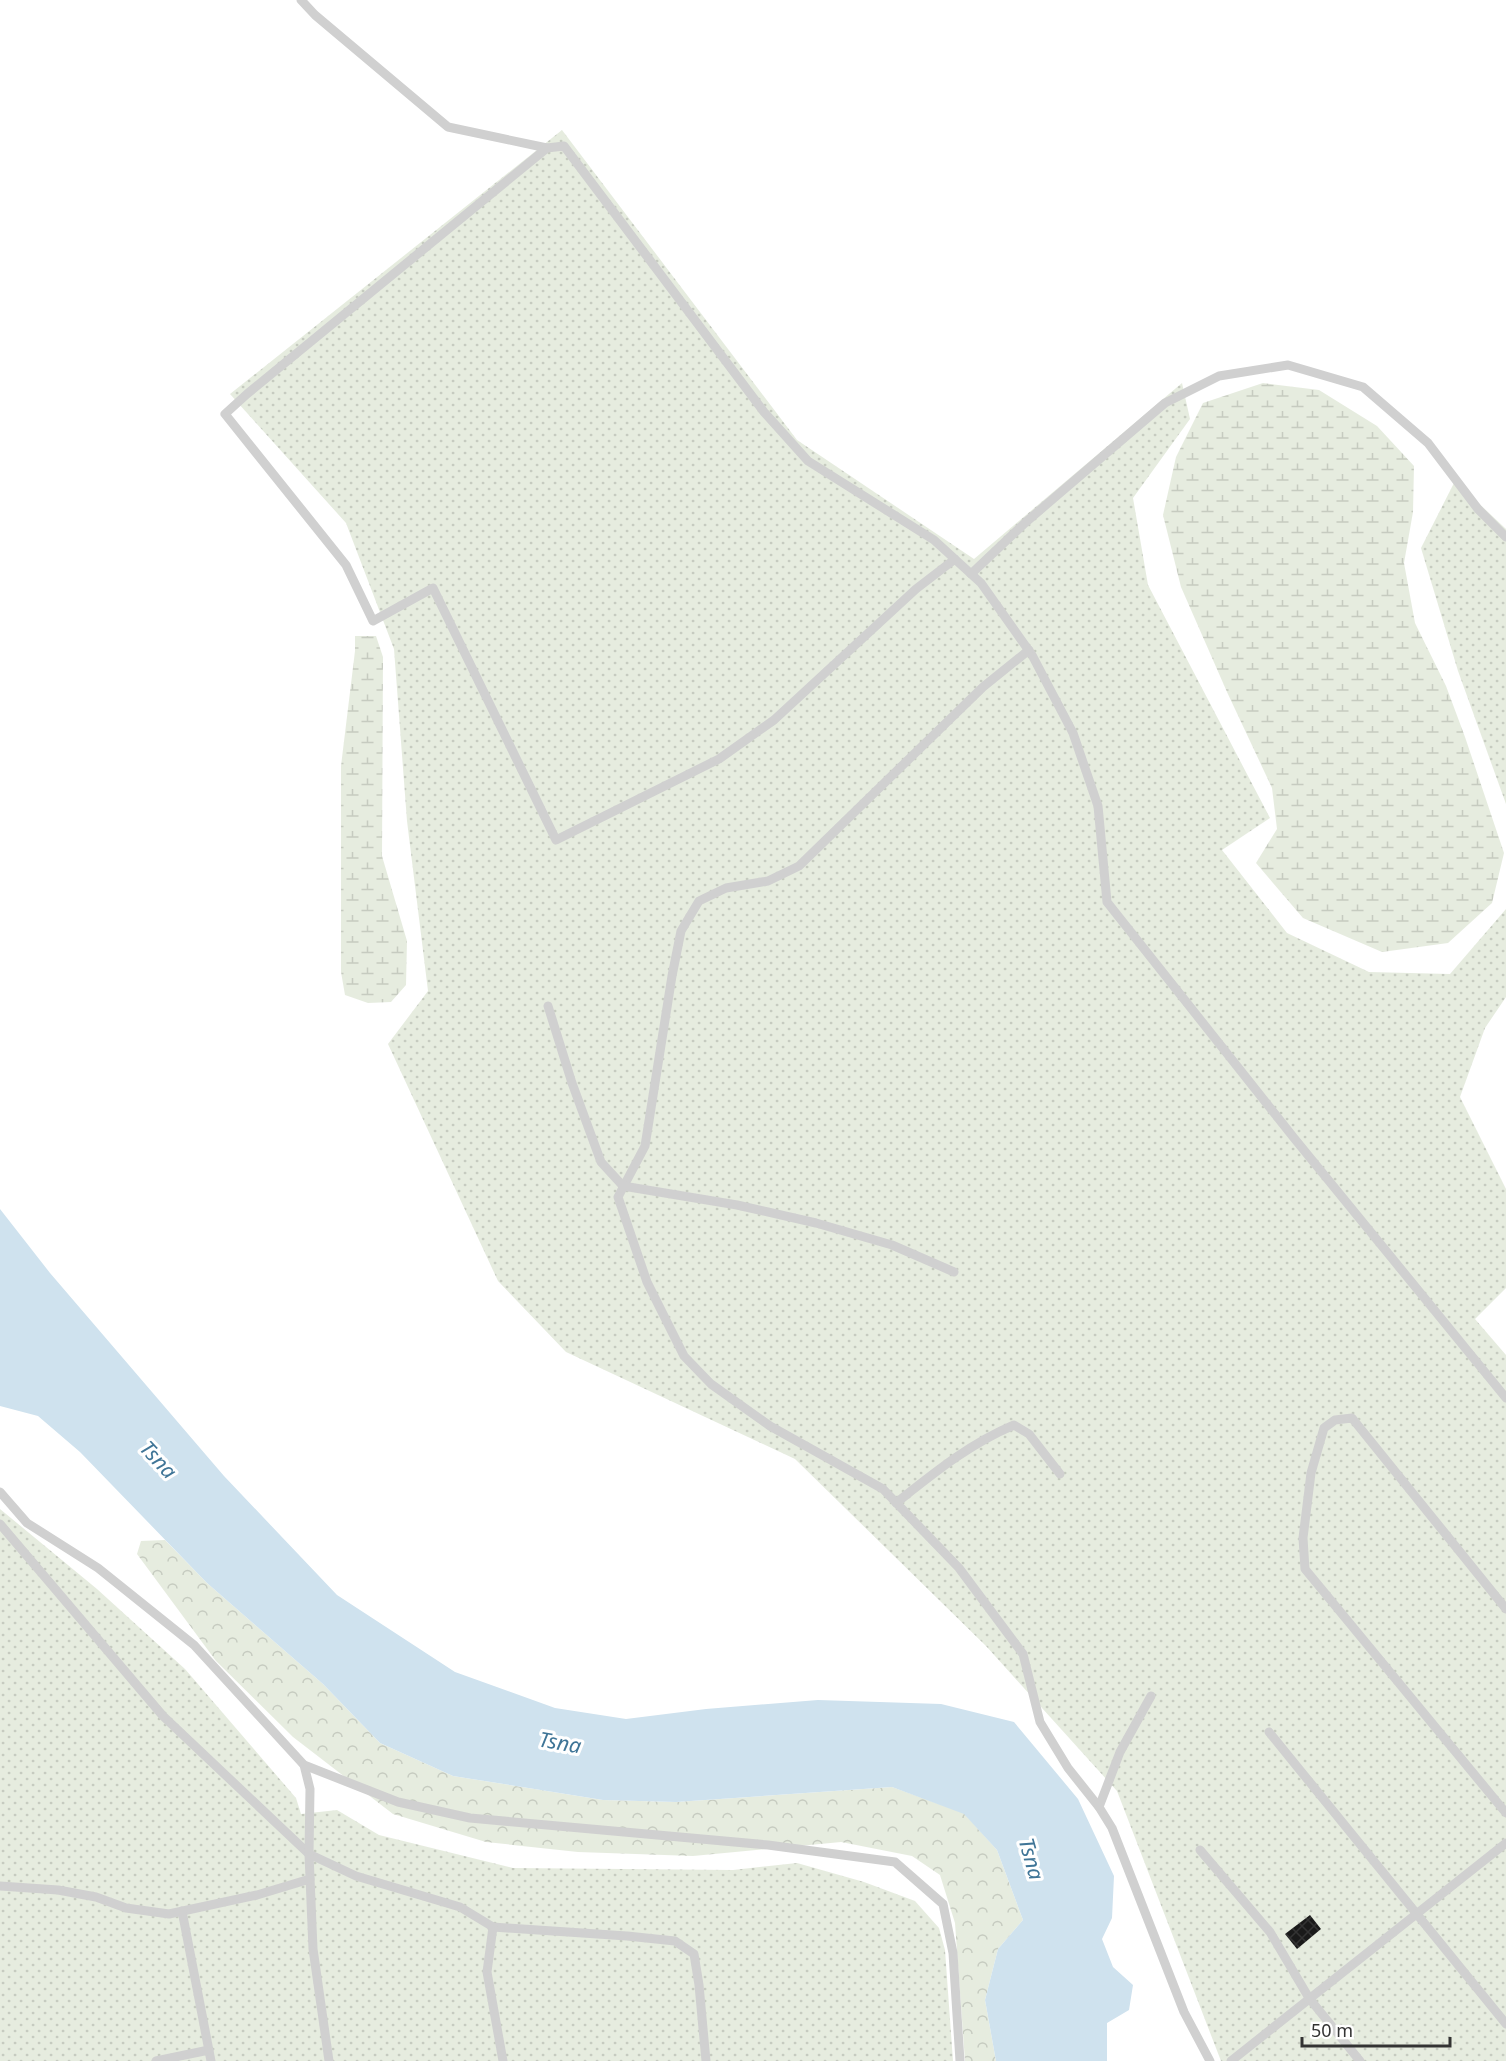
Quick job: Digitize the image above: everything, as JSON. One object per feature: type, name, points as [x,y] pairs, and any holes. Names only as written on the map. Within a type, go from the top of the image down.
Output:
[{"type":"lane","points":[[301,0],[315,15],[448,127],[547,148],[564,146],[764,412],[808,461],[934,540],[981,583],[1029,650],[1073,733],[1098,806],[1107,902],[1294,1138],[1506,1398]]},
{"type":"lane","points":[[547,148],[225,414],[346,565],[373,621],[433,588],[556,840],[719,759],[774,720],[916,589],[956,559]]},
{"type":"lane","points":[[971,574],[1026,522],[1165,403],[1219,376],[1288,365],[1363,387],[1428,443],[1478,509],[1506,537]]},
{"type":"lane","points":[[1029,650],[982,687],[799,866],[768,881],[726,888],[699,901],[681,931],[645,1146],[618,1197],[647,1282],[684,1356],[711,1384],[770,1426],[883,1489],[958,1568],[1023,1654],[1040,1722],[1068,1768],[1099,1807],[1112,1828],[1184,2012],[1210,2061]]},
{"type":"lane","points":[[548,1006],[572,1083],[601,1162],[623,1186],[737,1205],[816,1223],[892,1245],[954,1272]]},
{"type":"lane","points":[[1506,1609],[1352,1418],[1335,1420],[1324,1428],[1311,1473],[1303,1538],[1305,1569],[1506,1813]]},
{"type":"lane","points":[[896,1503],[946,1464],[986,1437],[1014,1425],[1029,1434],[1060,1474]]},
{"type":"lane","points":[[0,1492],[27,1523],[98,1568],[194,1645],[304,1764],[398,1802],[470,1818],[768,1845],[895,1862],[943,1905],[954,1953],[960,2061]]},
{"type":"lane","points":[[0,1524],[163,1716],[309,1854],[356,1876],[460,1907],[493,1927],[675,1941],[694,1954],[706,2061]]},
{"type":"lane","points":[[1099,1807],[1120,1752],[1151,1696]]},
{"type":"lane","points":[[1269,1732],[1506,2025]]},
{"type":"lane","points":[[304,1764],[310,1789],[309,1854],[312,1949],[329,2061]]},
{"type":"lane","points":[[1231,2061],[1506,1843]]},
{"type":"lane","points":[[1200,1850],[1270,1932],[1309,1998],[1360,2061]]},
{"type":"lane","points":[[0,1886],[58,1890],[96,1897],[126,1908],[169,1914],[310,1879]]},
{"type":"lane","points":[[182,1911],[211,2061]]},
{"type":"lane","points":[[493,1927],[487,1972],[503,2061]]},
{"type":"lane","points":[[156,2061],[209,2050]]},
{"type":"green space","points":[[562,130],[797,440],[974,559],[1182,383],[1190,419],[1133,498],[1148,585],[1270,818],[1222,850],[1287,933],[1369,972],[1450,974],[1506,909],[1506,997],[1485,1028],[1460,1097],[1506,1189],[1506,1288],[1475,1319],[1506,1355],[1506,2061],[1221,2061],[1117,1791],[986,1646],[795,1459],[566,1352],[498,1281],[388,1044],[428,991],[407,821],[394,649],[346,523],[230,394]]},
{"type":"green space","points":[[1263,383],[1319,390],[1377,426],[1414,466],[1413,512],[1404,563],[1415,623],[1446,686],[1504,853],[1492,903],[1448,943],[1382,952],[1303,918],[1256,863],[1277,829],[1272,788],[1181,587],[1163,515],[1176,457],[1203,403]]},
{"type":"green space","points":[[1455,481],[1506,529],[1506,804],[1458,671],[1421,548]]},
{"type":"green space","points":[[355,636],[376,636],[383,657],[382,856],[407,941],[406,985],[391,1002],[368,1003],[345,995],[341,972],[341,766]]},
{"type":"green space","points":[[0,1509],[97,1589],[185,1669],[296,1798],[301,1814],[337,1810],[379,1835],[513,1868],[733,1870],[797,1863],[864,1882],[915,1901],[939,1928],[945,1950],[953,2061],[0,2061]]},
{"type":"green space","points":[[165,1540],[207,1583],[323,1684],[380,1743],[453,1776],[603,1800],[676,1802],[892,1787],[964,1813],[997,1850],[1023,1920],[998,1949],[985,2000],[996,2061],[965,2061],[955,1923],[940,1875],[912,1856],[841,1842],[693,1856],[578,1852],[486,1842],[393,1814],[293,1737],[216,1661],[137,1554],[141,1541]]},
{"type":"water","name":"Tsna","points":[[0,1209],[50,1273],[224,1476],[337,1595],[455,1672],[555,1708],[626,1719],[706,1709],[818,1700],[941,1704],[1014,1722],[1078,1799],[1114,1876],[1112,1918],[1102,1939],[1113,1967],[1133,1985],[1129,2010],[1107,2023],[1107,2061],[996,2061],[985,2000],[998,1949],[1023,1920],[997,1850],[964,1814],[892,1787],[676,1802],[603,1800],[453,1776],[380,1743],[323,1684],[207,1583],[80,1452],[38,1416],[0,1406]]},
{"type":"building","points":[[1310,1915],[1321,1929],[1297,1949],[1285,1934]]}]
